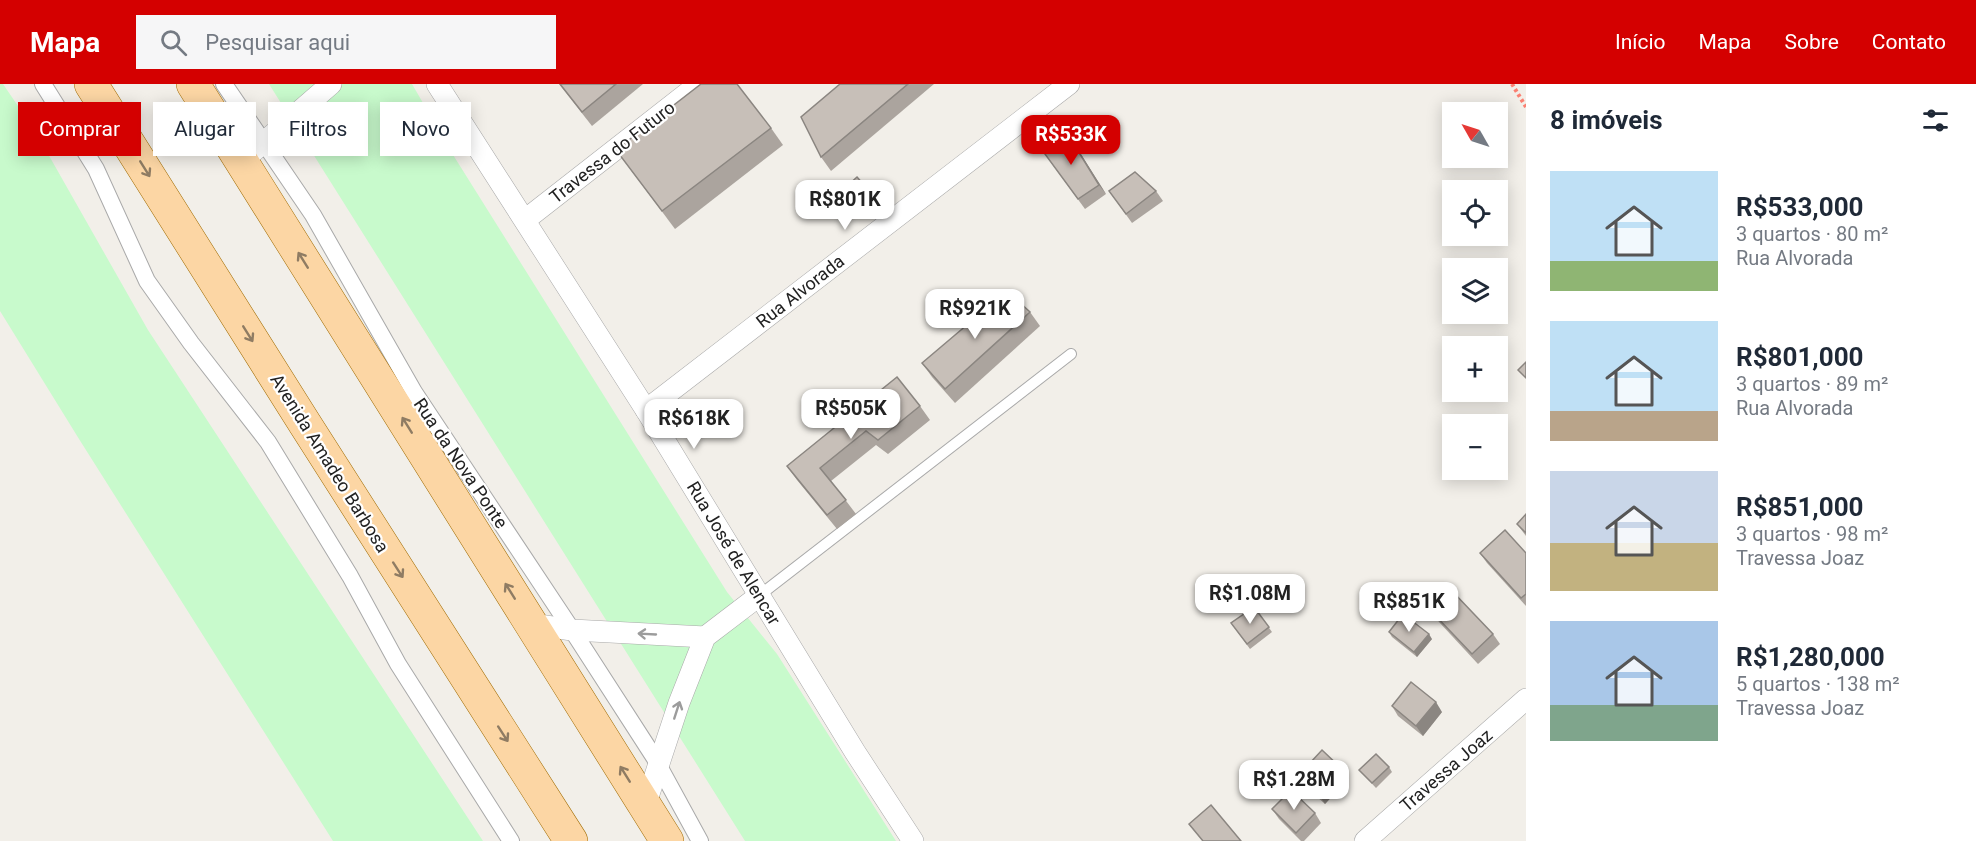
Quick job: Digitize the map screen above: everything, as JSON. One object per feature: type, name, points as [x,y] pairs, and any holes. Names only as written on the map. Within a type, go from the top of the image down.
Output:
[{"type":"main road","name":"Avenida Amadeo Barbosa","points":[[91,84],[304,424],[571,841]]},
{"type":"main road","points":[[193,84],[209,102]]},
{"type":"main road","points":[[255,156],[532,624],[667,841]]},
{"type":"street","points":[[43,84],[96,169],[147,281],[191,343],[268,442],[350,576],[398,664],[511,841]]},
{"type":"street","name":"Rua da Nova Ponte","points":[[224,84],[232,102]]},
{"type":"street","points":[[256,149],[331,84]]},
{"type":"street","name":"Rua José de Alencar","points":[[437,84],[646,410],[855,752],[913,841]]},
{"type":"street","name":"Travessa do Futuro","points":[[525,220],[699,84]]},
{"type":"street","name":"Rua Alvorada","points":[[646,410],[1069,84]]},
{"type":"street","name":"Rua da Nova Ponte","points":[[256,155],[313,215],[414,392],[572,630],[659,767],[700,841]]},
{"type":"street","points":[[645,806],[679,703],[705,637],[760,595]]},
{"type":"street","points":[[532,624],[572,630],[705,637]]},
{"type":"street","name":"Travessa Joaz","points":[[1365,841],[1526,699]]},
{"type":"lane","points":[[760,595],[1071,354]]},
{"type":"path","points":[[1512,84],[1526,107]]},
{"type":"green space","points":[[0,84],[3,84],[18,106],[18,156],[49,156],[148,330],[483,841],[333,841],[0,311]]},
{"type":"green space","points":[[269,84],[412,84],[422,102],[380,102],[380,156],[454,156],[727,592],[777,654],[896,841],[745,841],[314,156],[368,156],[368,102],[280,102]]},
{"type":"building","points":[[560,84],[616,84],[582,112]]},
{"type":"building","points":[[701,84],[737,84],[771,128],[662,211],[616,150]]},
{"type":"building","points":[[840,84],[908,84],[821,157],[801,117]]},
{"type":"building","points":[[1067,133],[1099,185],[1078,199],[1042,150]]},
{"type":"building","points":[[1135,172],[1156,191],[1126,214],[1109,191]]},
{"type":"building","points":[[857,177],[879,202],[869,211],[846,187]]},
{"type":"building","points":[[1007,291],[1030,312],[945,389],[922,363]]},
{"type":"building","points":[[1526,362],[1526,378],[1518,370]]},
{"type":"building","points":[[897,377],[920,406],[878,440],[866,431],[820,468],[846,500],[827,515],[787,466]]},
{"type":"building","points":[[1526,514],[1526,533],[1517,524]]},
{"type":"building","points":[[1505,530],[1526,553],[1526,594],[1521,598],[1480,553]]},
{"type":"building","points":[[1453,592],[1493,634],[1472,654],[1432,612]]},
{"type":"building","points":[[1254,607],[1269,627],[1247,644],[1231,623]]},
{"type":"building","points":[[1403,614],[1429,634],[1414,652],[1389,632]]},
{"type":"building","points":[[1411,682],[1436,702],[1416,726],[1392,706]]},
{"type":"building","points":[[1322,750],[1342,769],[1319,795],[1298,776]]},
{"type":"building","points":[[1376,754],[1389,767],[1372,783],[1359,770]]},
{"type":"building","points":[[1291,790],[1315,813],[1296,833],[1272,809]]},
{"type":"building","points":[[1211,805],[1241,841],[1203,841],[1189,824]]}]
